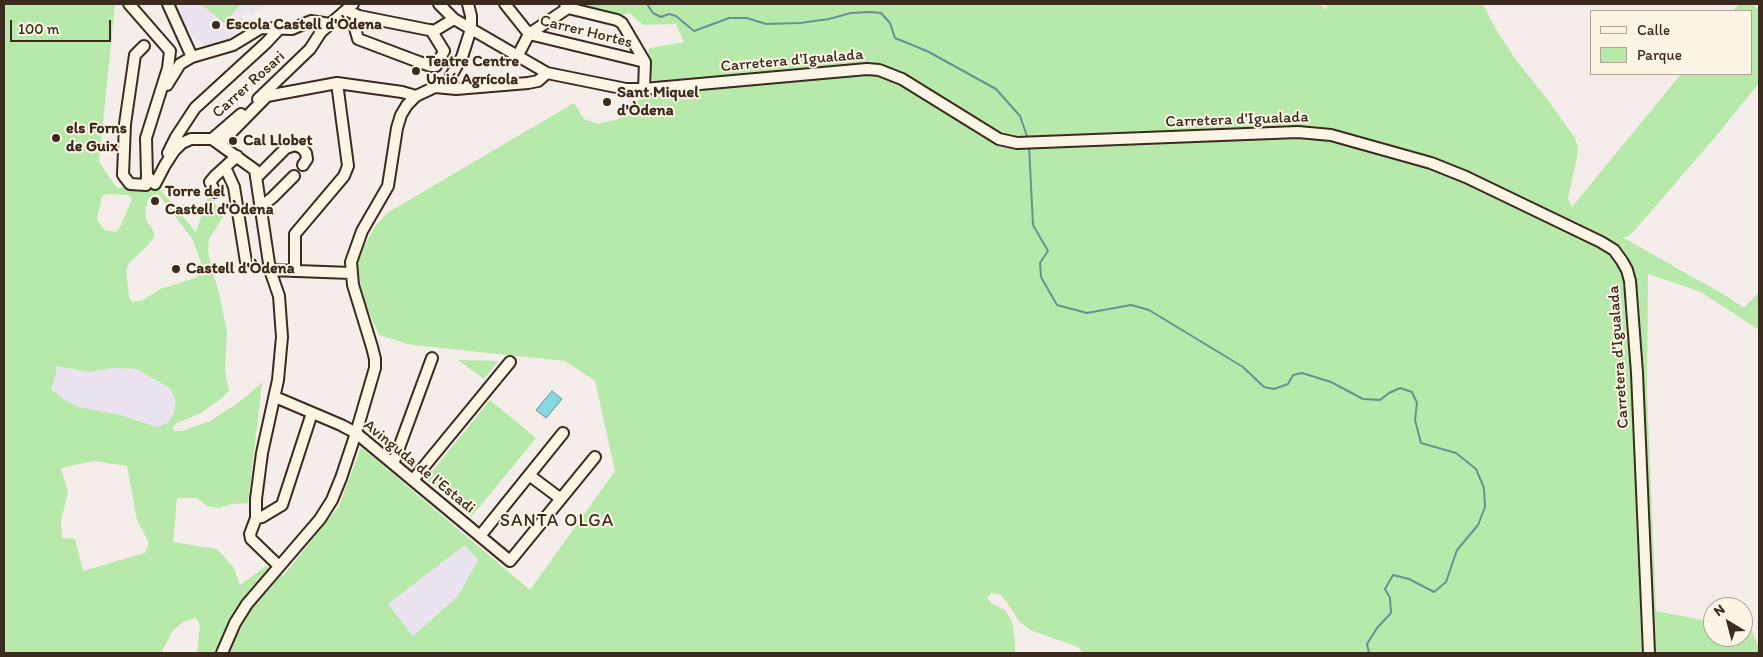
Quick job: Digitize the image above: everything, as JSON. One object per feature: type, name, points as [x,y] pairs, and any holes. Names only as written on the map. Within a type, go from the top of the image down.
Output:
[{"type":"street","points":[[129,4],[170,51],[168,68],[146,138],[146,185],[130,184],[123,175],[125,124],[135,55],[144,46]]},
{"type":"street","points":[[168,4],[192,57]]},
{"type":"street","name":"Carretera d'Igualada","points":[[439,4],[454,19],[546,73],[626,88],[644,89],[867,69],[879,70],[902,79],[999,139],[1008,142],[1029,143],[1298,132],[1331,135],[1432,164],[1564,224],[1614,250],[1627,270],[1630,281],[1637,373],[1649,653]]},
{"type":"street","points":[[222,653],[235,623],[247,604],[320,519],[332,500],[342,478],[373,377],[375,359],[357,301],[351,273],[351,262],[362,231],[388,186],[397,128],[401,115],[416,96],[448,81],[467,44],[471,28],[468,4]]},
{"type":"street","name":"Carrer Hortes","points":[[505,4],[529,34],[645,62]]},
{"type":"street","points":[[348,6],[356,15],[431,30],[454,19]]},
{"type":"street","name":"Carrer Rosari","points":[[216,141],[310,49],[321,32],[348,6]]},
{"type":"street","points":[[517,57],[529,34],[567,6],[622,23],[645,62],[644,89]]},
{"type":"street","points":[[356,15],[355,28],[358,39],[419,62],[436,66],[444,51],[431,30]]},
{"type":"street","points":[[158,99],[180,64],[192,57],[233,45],[261,28],[292,29],[311,21],[330,24]]},
{"type":"street","points":[[157,180],[176,137],[195,108],[280,28]]},
{"type":"street","points":[[434,87],[456,89],[528,83],[538,81],[546,73]]},
{"type":"street","points":[[216,141],[267,96],[337,83],[402,92],[416,96]]},
{"type":"street","points":[[295,271],[295,234],[344,176],[348,166],[337,83]]},
{"type":"street","points":[[157,180],[165,164],[182,143],[191,139],[216,141],[255,170],[270,270],[279,296],[282,337],[278,380],[262,452],[256,499],[256,518],[250,534],[251,539],[279,566]]},
{"type":"street","points":[[256,178],[286,148],[295,145],[302,148],[306,153],[307,159],[302,165]]},
{"type":"street","points":[[215,192],[210,182],[214,176],[237,156]]},
{"type":"street","points":[[225,167],[234,187],[246,262]]},
{"type":"street","points":[[147,176],[157,180]]},
{"type":"street","points":[[260,207],[294,176]]},
{"type":"street","points":[[270,270],[351,273]]},
{"type":"street","points":[[394,464],[432,358]]},
{"type":"street","points":[[413,480],[510,362]]},
{"type":"street","name":"Avinguda de l'Estadi","points":[[275,397],[356,433],[510,561],[561,499]]},
{"type":"street","points":[[256,518],[262,517],[282,505],[312,413]]},
{"type":"street","points":[[480,536],[563,433]]},
{"type":"street","points":[[529,475],[561,499],[595,457]]},
{"type":"shaded area","name":"Escola Castell d'Òdena","points":[[174,4],[266,4],[252,14],[249,10],[241,15],[250,29],[227,43],[216,46],[205,45],[191,35],[189,28],[184,28]]},
{"type":"shaded area","points":[[56,365],[89,372],[114,368],[137,369],[171,389],[174,395],[174,413],[168,423],[157,427],[121,415],[79,407],[65,400],[51,389],[56,375]]},
{"type":"shaded area","points":[[466,545],[478,560],[458,596],[413,636],[388,604]]},
{"type":"green space","points":[[4,4],[115,4],[99,162],[117,188],[157,186],[196,232],[208,195],[224,215],[209,239],[208,250],[227,332],[225,370],[229,391],[201,413],[177,423],[172,428],[174,431],[182,431],[210,421],[238,403],[262,383],[248,503],[232,504],[218,508],[207,506],[197,498],[177,498],[173,542],[217,549],[234,568],[240,585],[266,566],[283,576],[339,506],[361,447],[530,590],[615,471],[595,381],[565,361],[412,345],[379,335],[364,301],[356,261],[374,228],[387,213],[574,103],[584,119],[598,124],[619,119],[632,101],[642,99],[653,93],[653,80],[650,74],[651,59],[648,50],[650,48],[684,42],[676,24],[643,25],[630,13],[617,17],[584,4],[1089,4],[1089,6],[1098,4],[1320,4],[1326,10],[1328,4],[1483,4],[1497,31],[1516,60],[1575,138],[1578,148],[1577,157],[1568,198],[1572,207],[1680,75],[1753,75],[1753,10],[1733,10],[1740,4],[1751,4],[1759,10],[1759,83],[1634,231],[1627,237],[1622,237],[1744,308],[1759,292],[1759,330],[1701,292],[1648,274],[1647,392],[1656,611],[1703,620],[1703,647],[1753,647],[1753,634],[1759,647],[1759,653],[1083,653],[1078,647],[1030,630],[1019,621],[1003,597],[991,593],[987,598],[992,604],[1005,610],[1012,621],[1015,653],[197,653],[200,625],[196,618],[183,622],[173,630],[161,653],[4,653]],"holes":[[[108,194],[128,195],[132,199],[121,225],[116,232],[104,230],[97,219],[102,196]],[[156,194],[159,195],[193,240],[202,272],[195,278],[160,289],[143,300],[132,302],[129,297],[126,270],[130,262],[154,237],[154,232],[147,221],[145,211],[148,199]],[[56,366],[89,372],[114,368],[137,369],[171,389],[175,399],[174,413],[168,423],[157,427],[121,415],[79,407],[65,400],[51,389],[56,375]],[[94,461],[127,466],[137,520],[149,543],[145,553],[83,571],[75,539],[62,538],[61,520],[68,493],[61,468]],[[465,545],[478,560],[458,596],[413,636],[388,604]]]},
{"type":"green space","points":[[201,4],[241,4],[224,23]]},
{"type":"green space","points":[[458,360],[498,361],[484,379]]},
{"type":"green space","points":[[490,400],[536,438],[472,516],[426,479]]},
{"type":"water","points":[[552,391],[562,399],[546,418],[536,410]]},
{"type":"waterway","points":[[647,4],[653,13],[661,17],[669,14],[676,16],[694,31],[729,18],[747,18],[766,24],[800,23],[829,19],[851,13],[881,13],[890,23],[895,38],[927,51],[996,89],[1020,116],[1028,139]]},
{"type":"waterway","points":[[1029,146],[1033,225],[1048,251],[1040,263],[1041,277],[1057,305],[1087,313],[1131,305],[1149,310],[1243,367],[1264,387],[1274,389],[1288,384],[1293,375],[1302,373],[1331,382],[1363,399],[1380,400],[1400,388],[1412,392],[1417,403],[1415,420],[1421,443],[1456,453],[1476,469],[1484,488],[1485,507],[1478,525],[1457,550],[1446,582],[1434,592],[1409,579],[1393,575],[1385,589],[1390,598],[1391,613],[1377,628],[1367,644],[1369,653]]},
{"type":"place","name":"Escola Castell d'Òdena","points":[[216,25]]},
{"type":"place","name":"Teatre Centre Unió Agrícola","points":[[416,71]]},
{"type":"place","name":"Sant Miquel d'Òdena","points":[[607,102]]},
{"type":"place","name":"els Forns de Guix","points":[[56,138]]},
{"type":"place","name":"Cal Llobet","points":[[233,141]]},
{"type":"place","name":"Torre del Castell d'Òdena","points":[[155,201]]},
{"type":"place","name":"Castell d'Òdena","points":[[176,269]]},
{"type":"district","name":"SANTA OLGA","points":[[557,521]]}]
